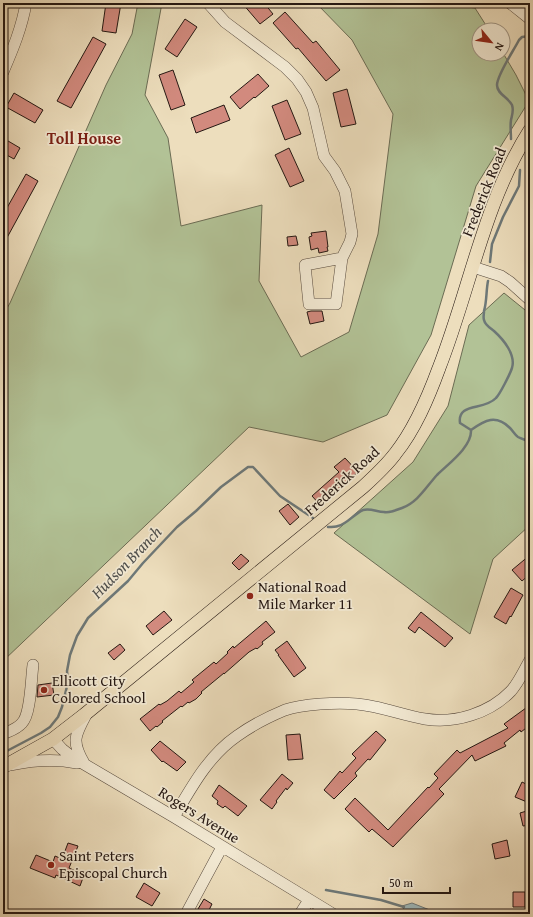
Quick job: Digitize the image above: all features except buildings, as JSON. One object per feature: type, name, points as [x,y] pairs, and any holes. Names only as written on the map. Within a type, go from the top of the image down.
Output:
[{"type":"main road","name":"Frederick Road","points":[[3,767],[53,739],[88,712],[363,487],[395,455],[418,417],[433,384],[449,342],[488,220],[502,183],[517,150],[530,130]]},
{"type":"street","points":[[3,72],[14,48],[21,27],[26,3]]},
{"type":"street","points":[[208,3],[225,22],[285,67],[297,79],[306,92],[313,108],[324,156],[336,171],[342,182],[348,206],[352,234],[350,242],[342,258],[336,304],[309,304],[305,265],[342,258]]},
{"type":"street","points":[[510,3],[530,19]]},
{"type":"street","points":[[473,267],[501,276],[530,300]]},
{"type":"street","points":[[174,817],[193,786],[217,753],[236,737],[267,718],[286,710],[311,705],[335,704],[357,704],[426,719],[449,720],[466,717],[484,710],[498,702],[511,691],[521,677],[530,660]]},
{"type":"street","points":[[3,734],[13,730],[23,723],[28,715],[33,665]]},
{"type":"street","points":[[84,764],[75,746],[77,730],[88,712]]},
{"type":"street","name":"Rogers Avenue","points":[[53,739],[62,749],[84,764],[333,914]]},
{"type":"street","points":[[3,767],[26,762],[48,760],[61,760],[84,764]]},
{"type":"street","points":[[186,914],[222,848]]},
{"type":"street","points":[[300,914],[309,900]]},
{"type":"green space","points":[[138,3],[162,3],[145,95],[168,138],[181,226],[262,205],[259,281],[301,357],[349,332],[378,234],[393,114],[352,40],[316,3],[440,3],[475,8],[484,22],[471,22],[471,62],[508,62],[529,101],[476,186],[431,335],[387,415],[323,442],[249,427],[3,661],[3,315],[10,303],[106,85],[132,34]]},
{"type":"green space","points":[[504,293],[530,314],[530,525],[493,559],[470,634],[334,533],[413,462],[448,406],[469,325]]},
{"type":"water","points":[[412,903],[440,914],[407,914],[402,906]]},
{"type":"waterway","name":"Hudson Branch","points":[[511,139],[513,107],[499,91],[497,85],[503,69],[519,40],[522,37],[530,36]]},
{"type":"waterway","name":"Hudson Branch","points":[[490,262],[492,244],[503,217],[519,186],[520,170]]},
{"type":"waterway","name":"Hudson Branch","points":[[328,527],[336,527],[341,525],[363,510],[369,509],[388,512],[398,510],[408,505],[421,494],[468,443],[471,430],[460,423],[460,416],[467,409],[491,402],[496,398],[507,379],[513,363],[511,353],[505,343],[484,320],[488,281]]},
{"type":"waterway","points":[[471,430],[486,421],[500,421],[510,428],[518,437],[530,442]]},
{"type":"waterway","name":"Hudson Branch","points":[[3,753],[50,727],[58,717],[62,707],[68,682],[67,671],[70,655],[77,636],[88,618],[128,581],[177,527],[221,487],[248,467],[253,467],[280,496],[313,518]]},
{"type":"waterway","points":[[326,890],[381,900],[404,907]]},
{"type":"place","name":"National Road Mile Marker 11","points":[[250,596]]},
{"type":"place","name":"Ellicott City Colored School","points":[[44,690]]},
{"type":"place","name":"Saint Peters Episcopal Church","points":[[51,865]]},
{"type":"district","name":"Toll House","points":[[84,138]]}]
